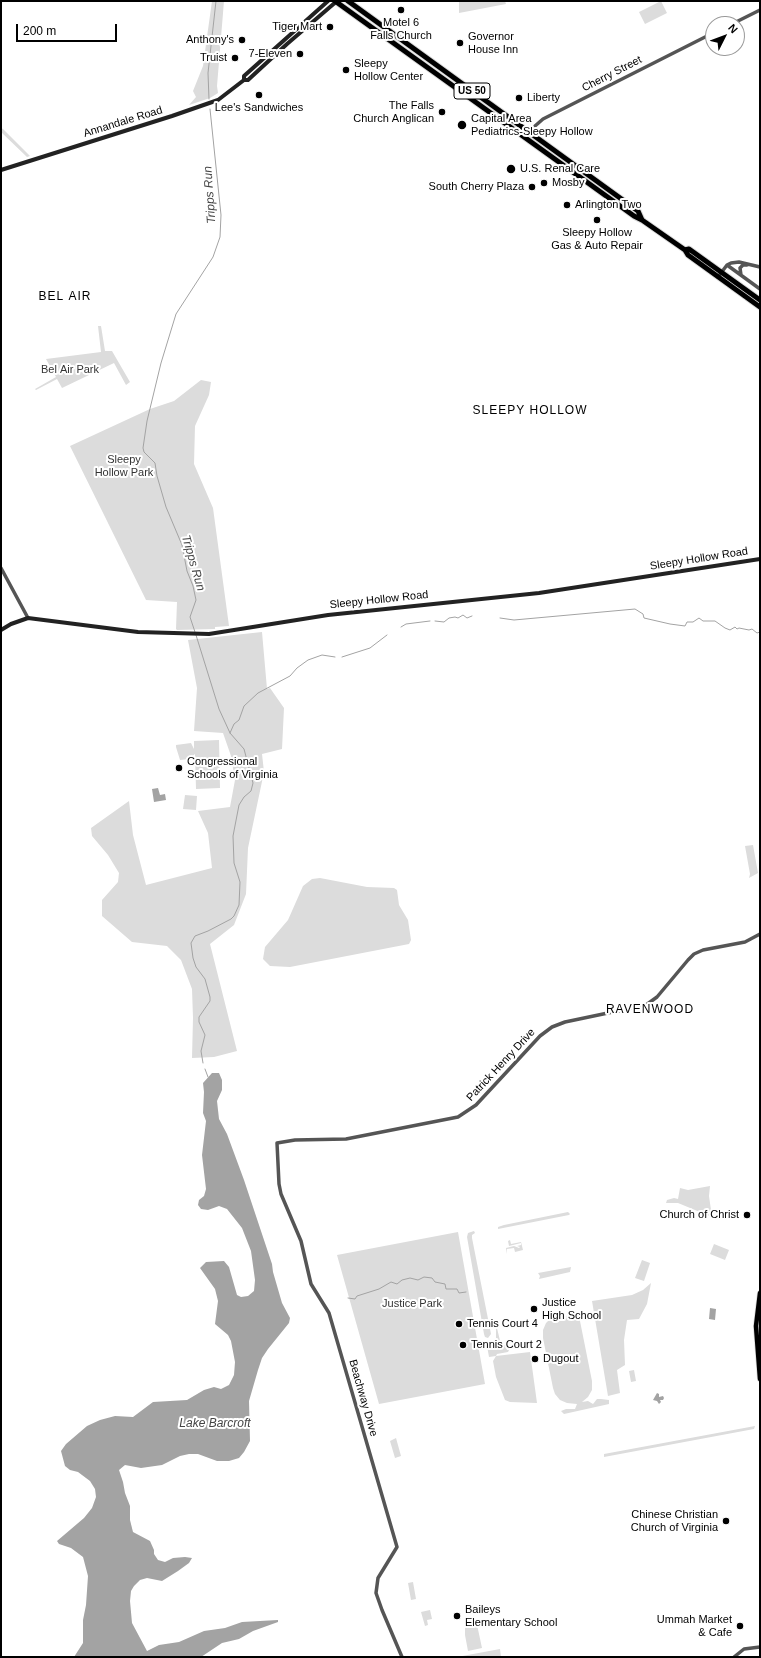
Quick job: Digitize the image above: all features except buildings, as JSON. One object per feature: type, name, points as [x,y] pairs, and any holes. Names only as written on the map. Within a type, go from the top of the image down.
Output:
[{"type":"highway","name":"US 50","points":[[336,1],[634,216],[685,250],[688,255],[760,308]]},
{"type":"highway","name":"US 50","points":[[348,1],[638,212],[642,220]]},
{"type":"highway","name":"US 50","points":[[685,250],[689,250],[760,300]]},
{"type":"main road","name":"Annandale Road","points":[[244,80],[244,76],[328,1]]},
{"type":"main road","name":"Annandale Road","points":[[1,170],[208,104],[225,96],[244,80],[248,80],[336,1]]},
{"type":"main road","name":"Sleepy Hollow Road","points":[[1,630],[11,624],[28,618],[130,632],[206,634],[328,615],[539,593],[760,559]]},
{"type":"main road","points":[[760,1293],[756,1326],[760,1379]]},
{"type":"street","points":[[745,18],[760,10]]},
{"type":"street","name":"Cherry Street","points":[[527,139],[535,126],[543,119],[705,37]]},
{"type":"street","points":[[718,277],[727,265],[735,262],[760,267]]},
{"type":"street","points":[[727,265],[760,289]]},
{"type":"street","points":[[742,276],[739,270],[740,267],[750,265]]},
{"type":"street","points":[[1,568],[28,618]]},
{"type":"street","name":"Patrick Henry Drive","points":[[277,1143],[295,1140],[346,1139],[458,1117],[476,1105],[540,1036],[552,1027],[565,1022],[646,1005],[657,997],[694,954],[703,950],[745,942],[760,934]]},
{"type":"street","name":"Beachway Drive","points":[[277,1143],[280,1189],[301,1242],[311,1284],[329,1313],[397,1547],[381,1573],[376,1588],[380,1604],[402,1657]]},
{"type":"street","points":[[734,1657],[744,1650],[760,1647]]},
{"type":"green space","points":[[212,1],[224,1],[217,86],[218,93],[210,98],[189,105],[196,97],[193,91],[203,66]]},
{"type":"green space","points":[[459,1],[505,1],[506,4],[459,13]]},
{"type":"green space","points":[[661,1],[667,13],[645,24],[639,12]]},
{"type":"green space","points":[[1,128],[30,156],[27,157],[1,132]]},
{"type":"green space","name":"Bel Air Park","points":[[98,326],[101,326],[105,351],[112,351],[130,382],[126,385],[114,363],[62,388],[57,379],[36,390],[35,389],[56,377],[46,359],[101,352]]},
{"type":"green space","name":"Sleepy Hollow Park","points":[[201,380],[211,382],[209,395],[195,426],[194,464],[213,508],[229,626],[215,627],[215,629],[177,630],[177,602],[146,600],[70,446],[150,409],[174,401]]},
{"type":"green space","points":[[262,632],[267,689],[270,688],[284,708],[282,749],[262,754],[264,772],[248,848],[246,894],[234,925],[210,944],[237,1051],[214,1057],[192,1058],[192,989],[181,960],[167,946],[132,942],[102,916],[102,900],[118,882],[119,873],[108,855],[92,836],[91,828],[129,801],[133,835],[146,885],[212,868],[208,833],[198,811],[230,807],[235,780],[231,756],[223,733],[194,731],[197,688],[188,640]]},
{"type":"green space","points":[[219,740],[220,788],[196,789],[195,754],[189,759],[180,760],[176,745],[191,743],[194,749],[194,741]]},
{"type":"green space","points":[[185,795],[197,796],[196,810],[183,809]]},
{"type":"green space","points":[[753,845],[758,873],[749,878],[750,874],[745,846]]},
{"type":"green space","points":[[320,878],[367,887],[394,888],[397,890],[399,905],[408,920],[411,940],[409,944],[290,967],[270,966],[263,959],[265,947],[288,920],[303,886],[312,879]]},
{"type":"green space","points":[[710,1186],[709,1196],[712,1217],[678,1203],[666,1203],[667,1200],[674,1198],[678,1199],[680,1188],[688,1190]]},
{"type":"green space","points":[[568,1212],[570,1214],[569,1215],[498,1229],[498,1227],[504,1225]]},
{"type":"green space","points":[[474,1231],[475,1233],[472,1235],[472,1238],[491,1334],[488,1338],[485,1337],[484,1334],[467,1237],[468,1233]]},
{"type":"green space","name":"Justice Park","points":[[458,1232],[485,1384],[379,1404],[337,1255]]},
{"type":"green space","points":[[510,1240],[511,1244],[521,1242],[523,1250],[515,1252],[514,1248],[507,1249],[507,1254],[506,1248],[514,1246],[519,1248],[520,1247],[517,1246],[521,1245],[521,1243],[509,1246],[508,1241]]},
{"type":"green space","points":[[714,1244],[729,1250],[725,1260],[710,1254]]},
{"type":"green space","points":[[642,1260],[650,1263],[644,1281],[635,1278]]},
{"type":"green space","points":[[571,1267],[570,1272],[539,1279],[540,1276],[538,1273]]},
{"type":"green space","points":[[651,1283],[647,1304],[639,1319],[627,1320],[624,1340],[625,1365],[617,1370],[620,1393],[608,1396],[592,1301],[632,1295],[643,1290]]},
{"type":"green space","points":[[559,1315],[568,1316],[576,1320],[576,1317],[579,1316],[592,1381],[592,1390],[588,1397],[582,1402],[588,1401],[593,1404],[597,1399],[601,1399],[609,1400],[609,1404],[564,1414],[561,1411],[566,1409],[575,1409],[577,1404],[567,1403],[560,1400],[555,1394],[543,1338],[543,1330],[546,1323],[551,1318]]},
{"type":"green space","points":[[496,1328],[501,1345],[506,1345],[507,1350],[509,1350],[508,1352],[489,1357],[487,1346],[496,1339]]},
{"type":"green space","points":[[530,1352],[537,1403],[510,1402],[505,1400],[496,1377],[493,1361],[496,1356]]},
{"type":"green space","points":[[634,1370],[636,1381],[631,1382],[629,1371]]},
{"type":"green space","points":[[755,1426],[754,1429],[604,1457],[604,1454]]},
{"type":"green space","points":[[396,1438],[401,1456],[395,1458],[390,1441]]},
{"type":"green space","points":[[413,1582],[416,1599],[411,1600],[408,1583]]},
{"type":"green space","points":[[430,1610],[432,1619],[427,1620],[428,1625],[425,1626],[421,1612]]},
{"type":"green space","points":[[476,1620],[482,1648],[468,1651],[465,1635],[465,1623]]},
{"type":"green space","points":[[500,1649],[501,1657],[457,1657]]},
{"type":"water","points":[[158,788],[160,795],[165,794],[166,800],[154,802],[152,789]]},
{"type":"water","name":"Lake Barcroft","points":[[212,1073],[219,1073],[222,1080],[222,1090],[217,1101],[219,1119],[227,1134],[244,1180],[272,1264],[282,1303],[290,1318],[289,1323],[262,1358],[249,1401],[250,1441],[239,1458],[229,1461],[217,1461],[198,1454],[189,1454],[180,1456],[162,1465],[141,1468],[125,1465],[119,1470],[130,1506],[130,1520],[133,1532],[150,1541],[154,1554],[158,1560],[165,1562],[173,1558],[192,1558],[189,1563],[162,1581],[147,1578],[140,1580],[134,1586],[131,1591],[130,1601],[132,1623],[147,1651],[159,1645],[179,1642],[204,1631],[225,1628],[242,1622],[278,1620],[278,1622],[253,1631],[239,1639],[222,1643],[201,1657],[74,1657],[83,1643],[83,1620],[86,1605],[88,1576],[83,1557],[71,1548],[59,1544],[57,1541],[84,1518],[92,1508],[96,1497],[95,1489],[90,1481],[78,1472],[70,1470],[65,1466],[61,1451],[66,1444],[87,1426],[100,1420],[115,1416],[133,1417],[153,1402],[187,1400],[204,1390],[214,1387],[221,1389],[229,1385],[234,1375],[235,1362],[231,1341],[228,1335],[215,1324],[218,1301],[215,1289],[200,1268],[206,1262],[224,1261],[229,1267],[237,1295],[241,1297],[248,1296],[254,1291],[255,1280],[251,1251],[242,1228],[227,1209],[219,1206],[208,1210],[201,1209],[198,1205],[199,1200],[204,1196],[206,1189],[202,1155],[206,1121],[203,1113],[203,1083]]},
{"type":"water","points":[[710,1308],[716,1309],[715,1320],[709,1319]]},
{"type":"water","points":[[657,1393],[659,1394],[659,1397],[663,1396],[664,1398],[663,1400],[660,1400],[661,1402],[659,1404],[657,1401],[653,1400]]},
{"type":"waterway","name":"Tripps Run","points":[[209,99],[208,73],[216,1]]},
{"type":"waterway","name":"Tripps Run","points":[[195,632],[190,617],[196,600],[193,586],[187,571],[182,545],[166,507],[157,476],[155,463],[144,452],[143,448],[147,421],[161,363],[176,314],[213,257],[220,237],[221,215],[210,109]]},
{"type":"waterway","points":[[500,618],[514,620],[635,609],[643,614],[644,618],[670,624],[685,626],[687,622],[693,622],[699,618],[703,621],[715,621],[730,630],[735,627],[737,629],[752,629],[757,633],[760,632]]},
{"type":"waterway","points":[[435,621],[444,622],[449,618],[458,618],[463,615],[467,618],[472,616]]},
{"type":"waterway","points":[[401,627],[406,624],[430,621]]},
{"type":"waterway","name":"Tripps Run","points":[[196,635],[219,709],[230,733],[244,749],[253,783],[251,791],[244,797],[239,805],[233,836],[234,863],[240,882],[239,905],[231,919],[195,936],[191,943],[196,967],[205,979],[210,997],[210,1001],[199,1017],[199,1022],[205,1035],[201,1051],[203,1063]]},
{"type":"waterway","points":[[342,657],[370,648],[387,635]]},
{"type":"waterway","points":[[230,733],[234,724],[239,720],[244,706],[258,693],[290,676],[297,668],[308,660],[322,655],[335,657]]},
{"type":"waterway","points":[[205,1069],[208,1077]]},
{"type":"waterway","points":[[348,1298],[355,1299],[357,1296],[379,1289],[391,1282],[397,1284],[402,1280],[410,1278],[418,1280],[424,1277],[432,1278],[435,1282],[445,1284],[446,1289],[457,1289],[459,1293],[466,1292]]},
{"type":"place","name":"Motel 6 Falls Church","points":[[401,10]]},
{"type":"place","name":"Tiger Mart","points":[[330,27]]},
{"type":"place","name":"Anthony's","points":[[242,40]]},
{"type":"place","name":"Governor House Inn","points":[[460,43]]},
{"type":"place","name":"7-Eleven","points":[[300,54]]},
{"type":"place","name":"Truist","points":[[235,58]]},
{"type":"place","name":"Sleepy Hollow Center","points":[[346,70]]},
{"type":"place","name":"Lee's Sandwiches","points":[[259,95]]},
{"type":"place","name":"Liberty","points":[[519,98]]},
{"type":"place","name":"The Falls Church Anglican","points":[[442,112]]},
{"type":"place","name":"Capital Area Pediatrics-Sleepy Hollow","points":[[462,125]]},
{"type":"place","name":"U.S. Renal Care","points":[[511,169]]},
{"type":"place","name":"Mosby","points":[[544,183]]},
{"type":"place","name":"South Cherry Plaza","points":[[532,187]]},
{"type":"place","name":"Arlington Two","points":[[567,205]]},
{"type":"place","name":"Sleepy Hollow Gas & Auto Repair","points":[[597,220]]},
{"type":"place","name":"Congressional Schools of Virginia","points":[[179,768]]},
{"type":"place","name":"Church of Christ","points":[[747,1215]]},
{"type":"place","name":"Justice High School","points":[[534,1309]]},
{"type":"place","name":"Tennis Court 4","points":[[459,1324]]},
{"type":"place","name":"Tennis Court 2","points":[[463,1345]]},
{"type":"place","name":"Dugout","points":[[535,1359]]},
{"type":"place","name":"Chinese Christian Church of Virginia","points":[[726,1521]]},
{"type":"place","name":"Baileys Elementary School","points":[[457,1616]]},
{"type":"place","name":"Ummah Market & Cafe","points":[[740,1626]]},
{"type":"district","name":"BEL AIR","points":[[65,297]]},
{"type":"district","name":"SLEEPY HOLLOW","points":[[530,411]]},
{"type":"district","name":"RAVENWOOD","points":[[650,1010]]}]
